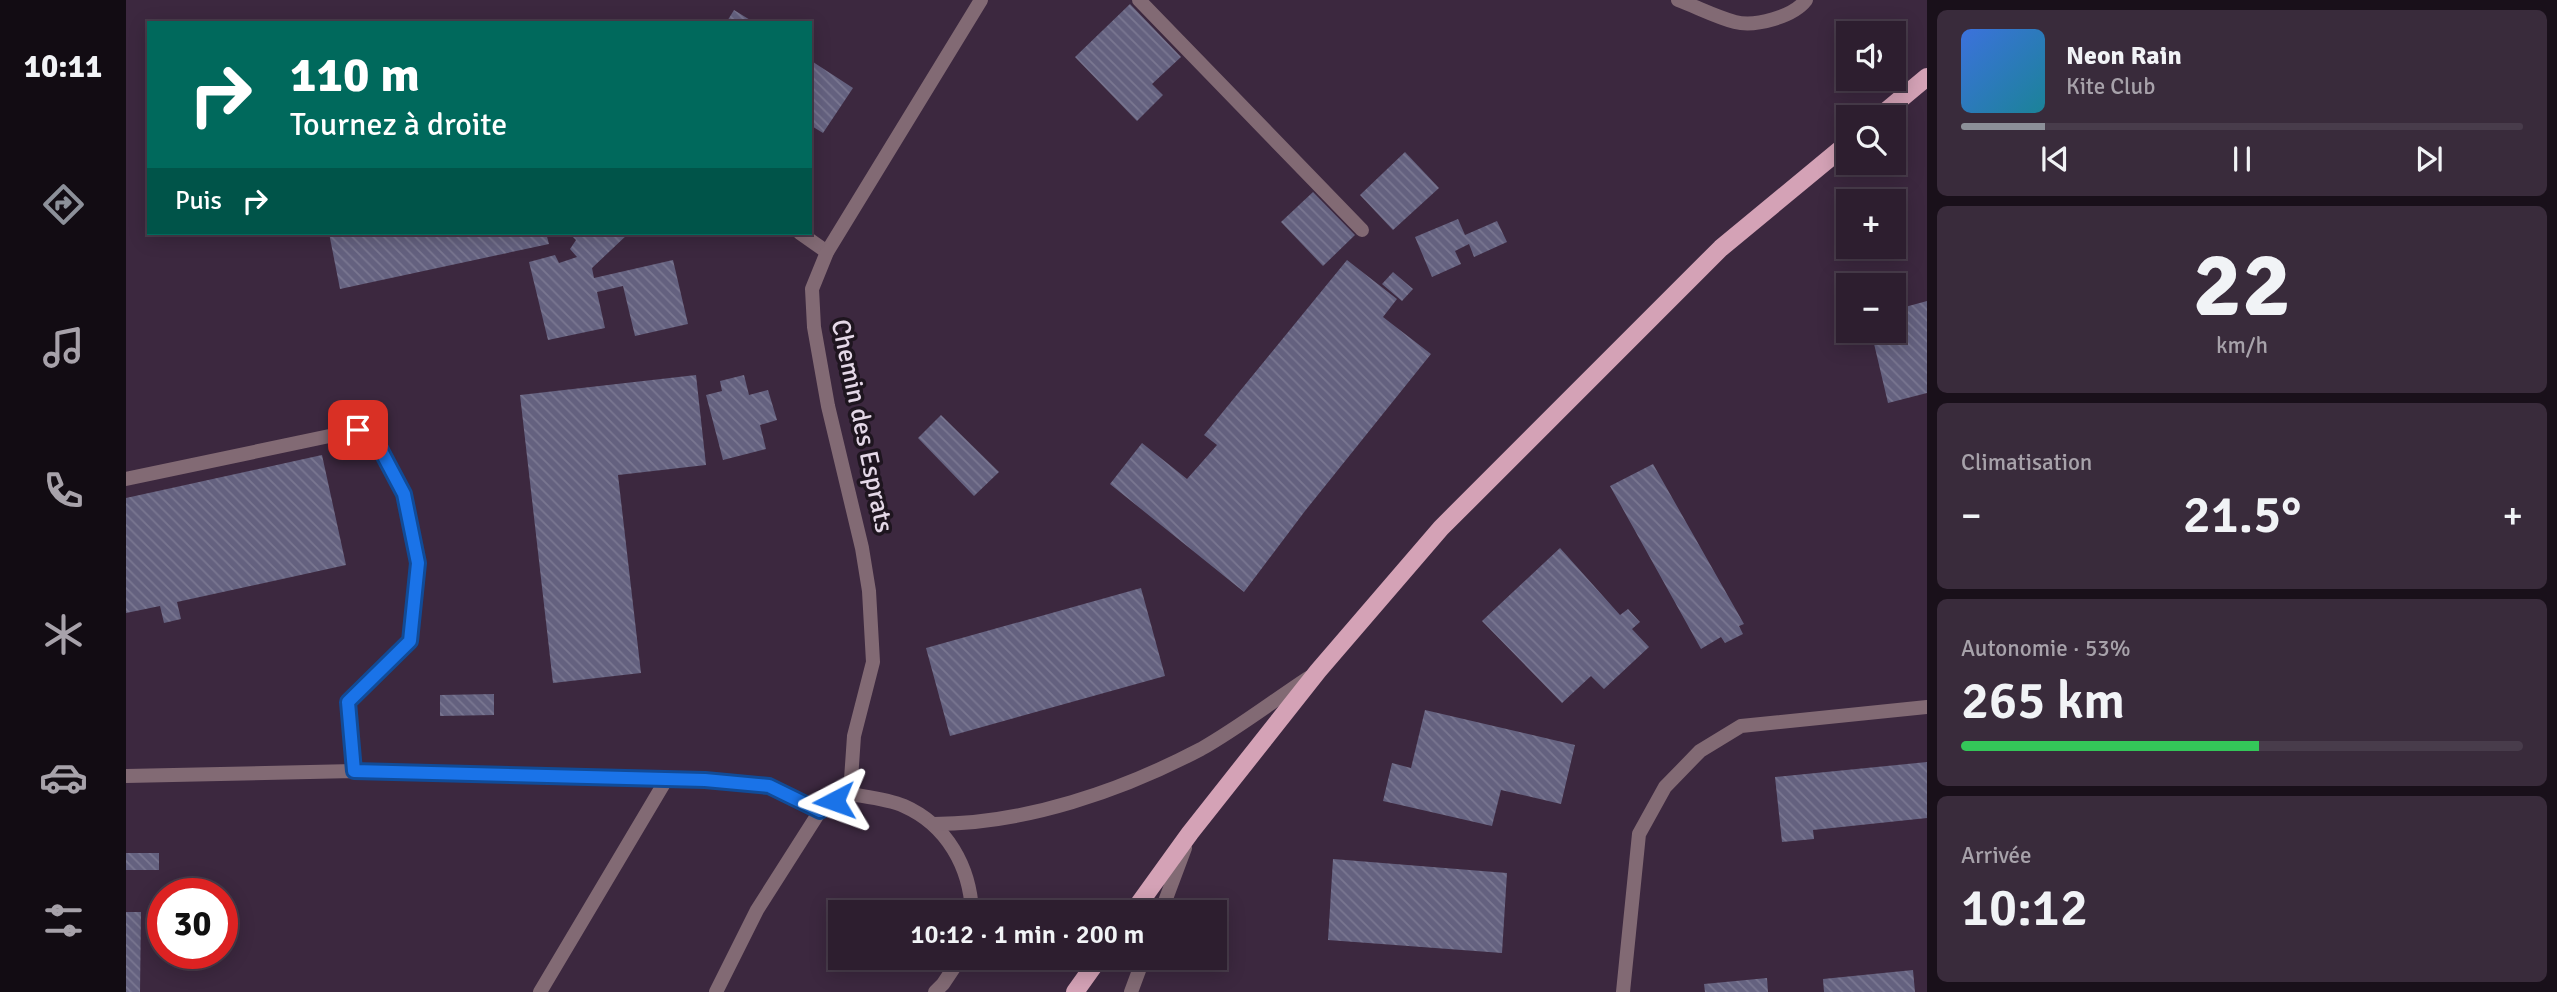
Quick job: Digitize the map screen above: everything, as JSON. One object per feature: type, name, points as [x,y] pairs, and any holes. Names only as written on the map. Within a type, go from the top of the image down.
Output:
[{"type":"main road","points":[[1893,105],[1927,77]]},
{"type":"main road","points":[[1142,900],[1190,833],[1318,671],[1441,528],[1721,248],[1836,153]]},
{"type":"main road","points":[[1074,992],[1090,970]]},
{"type":"street","name":"Chemin des Esprats","points":[[850,794],[854,736],[873,662],[869,591],[855,513],[828,407],[814,327],[812,289],[827,252],[981,0]]},
{"type":"street","points":[[1139,0],[1362,230]]},
{"type":"street","points":[[1678,0],[1738,23],[1778,19],[1801,7],[1806,0]]},
{"type":"street","points":[[803,235],[827,252]]},
{"type":"street","points":[[126,479],[358,430],[377,443],[404,494],[418,563],[410,641],[348,702],[354,771]]},
{"type":"street","points":[[934,824],[968,824],[1021,816],[1128,784],[1202,748],[1318,671]]},
{"type":"street","points":[[1623,992],[1639,834],[1665,787],[1700,751],[1741,726],[1927,708]]},
{"type":"street","points":[[126,776],[354,771],[705,780],[769,786],[820,811]]},
{"type":"street","points":[[540,992],[666,780]]},
{"type":"street","points":[[716,992],[757,910],[820,811],[850,794],[903,806],[934,824],[960,857],[971,900]]},
{"type":"street","points":[[1165,900],[1190,833]]},
{"type":"street","points":[[935,992],[952,970]]},
{"type":"street","points":[[1131,992],[1139,970]]},
{"type":"building","points":[[1130,4],[1181,57],[1152,84],[1163,95],[1137,121],[1075,57]]},
{"type":"building","points":[[734,10],[752,21],[727,21]]},
{"type":"building","points":[[812,61],[853,88],[823,133],[812,126]]},
{"type":"building","points":[[1405,152],[1439,188],[1393,230],[1360,195]]},
{"type":"building","points":[[1313,192],[1355,235],[1323,266],[1281,222]]},
{"type":"building","points":[[1458,219],[1465,235],[1497,221],[1507,242],[1474,257],[1469,244],[1455,251],[1461,264],[1432,277],[1415,237]]},
{"type":"building","points":[[329,235],[547,235],[549,244],[340,289]]},
{"type":"building","points":[[571,235],[627,235],[592,268],[594,278],[673,260],[688,324],[635,336],[623,286],[597,292],[605,328],[548,340],[529,262],[555,255],[559,263],[577,257],[570,249],[576,240]]},
{"type":"building","points":[[1347,260],[1397,299],[1383,317],[1431,354],[1244,592],[1110,484],[1142,443],[1187,479],[1217,445],[1204,435]]},
{"type":"building","points":[[1393,272],[1413,289],[1402,301],[1382,284]]},
{"type":"building","points":[[1927,301],[1927,393],[1888,403],[1874,343],[1906,343],[1906,307]]},
{"type":"building","points":[[696,375],[706,465],[618,475],[641,673],[553,683],[520,395]]},
{"type":"building","points":[[744,375],[749,395],[768,390],[777,420],[760,425],[766,449],[723,460],[706,395],[722,391],[720,381]]},
{"type":"building","points":[[858,375],[861,385],[846,388],[844,379]]},
{"type":"building","points":[[941,415],[999,472],[974,496],[918,438]]},
{"type":"building","points":[[322,455],[346,565],[177,602],[181,619],[164,623],[160,606],[126,613],[126,498]]},
{"type":"building","points":[[1653,464],[1744,624],[1739,626],[1743,634],[1725,643],[1721,637],[1701,649],[1610,486]]},
{"type":"building","points":[[1560,548],[1620,615],[1628,609],[1640,622],[1632,629],[1649,647],[1604,689],[1591,676],[1562,703],[1482,621]]},
{"type":"building","points":[[1141,588],[1165,676],[950,736],[926,648]]},
{"type":"building","points":[[494,694],[494,715],[440,716],[440,695]]},
{"type":"building","points":[[1425,710],[1575,745],[1561,804],[1501,790],[1492,826],[1383,801],[1392,763],[1411,768]]},
{"type":"building","points":[[1927,762],[1927,818],[1813,830],[1814,839],[1782,842],[1775,777]]},
{"type":"building","points":[[126,853],[159,853],[159,870],[126,870]]},
{"type":"building","points":[[1333,859],[1507,873],[1502,953],[1328,940]]},
{"type":"building","points":[[126,912],[141,912],[140,992],[126,992]]},
{"type":"building","points":[[1913,970],[1915,992],[1824,992],[1823,979]]},
{"type":"building","points":[[1767,978],[1768,992],[1705,992],[1704,984]]},
{"type":"route","points":[[358,430],[377,443],[404,494],[418,563],[410,641],[348,702],[354,771],[705,780],[769,786],[820,811],[834,801]]}]
